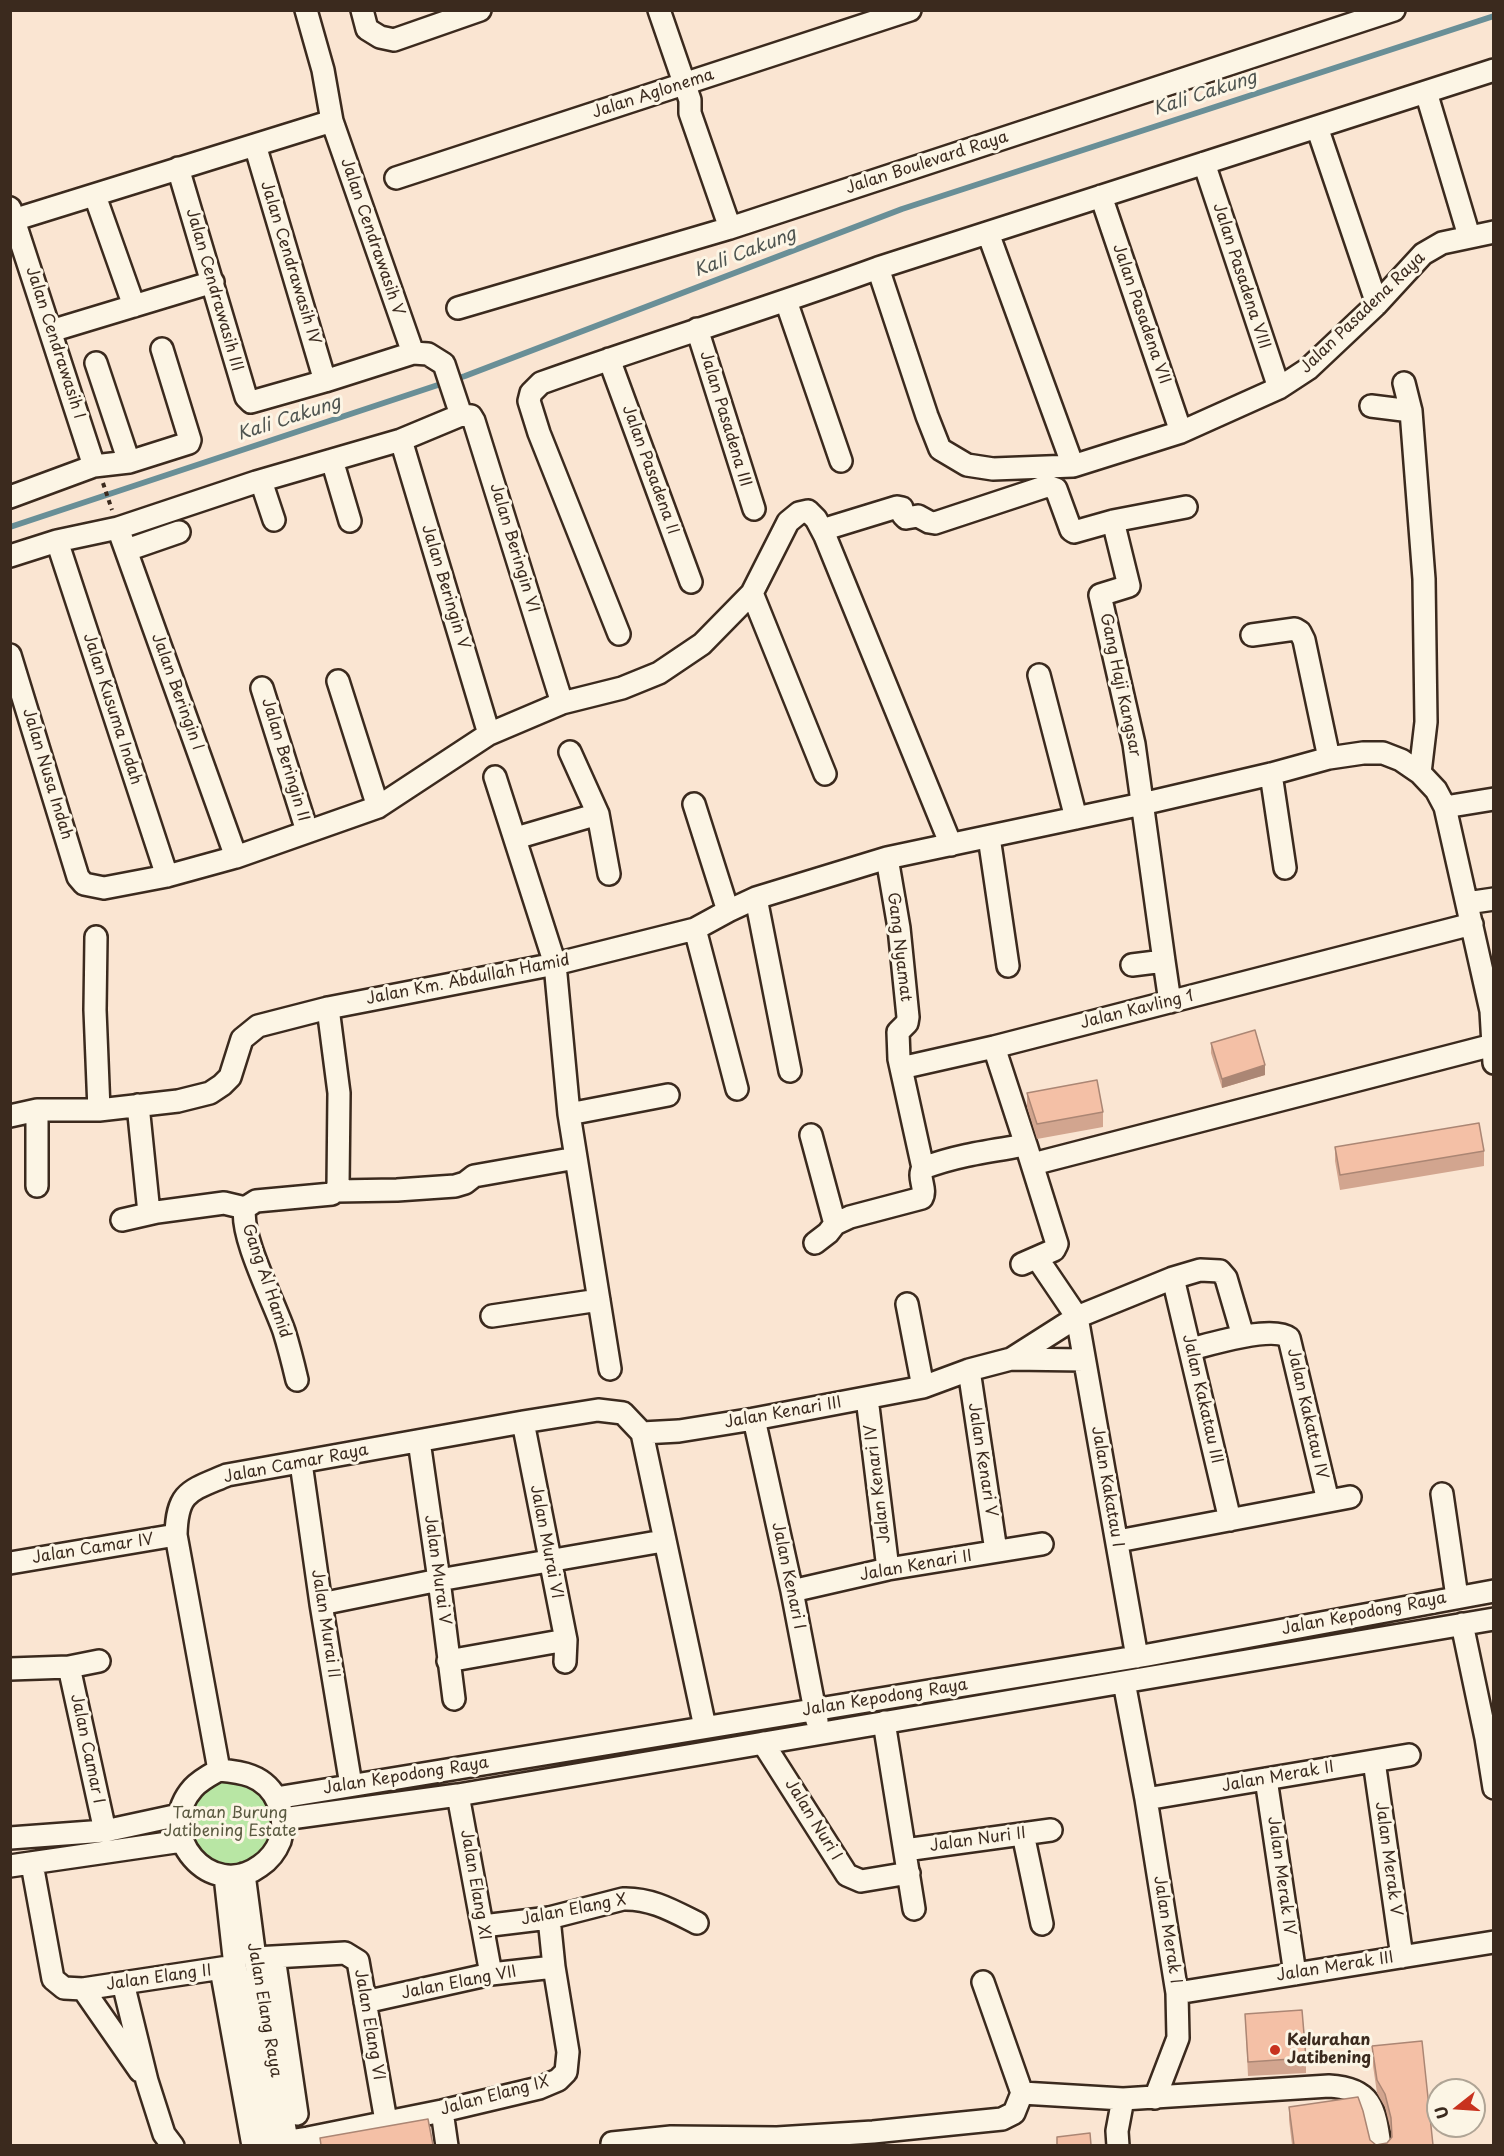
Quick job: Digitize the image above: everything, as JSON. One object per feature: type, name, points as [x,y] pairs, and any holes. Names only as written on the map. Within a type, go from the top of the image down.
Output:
[{"type":"street","name":"Jalan Cendrawasih V","points":[[306,10],[324,70],[332,121],[413,353]]},
{"type":"street","points":[[364,20],[380,37],[394,40],[480,10]]},
{"type":"street","points":[[659,10],[688,92],[690,113],[735,226]]},
{"type":"street","name":"Jalan Aglonema","points":[[396,178],[688,92],[910,10]]},
{"type":"street","name":"Jalan Boulevard Raya","points":[[458,308],[735,226],[1394,10]]},
{"type":"street","points":[[619,634],[539,433],[529,401],[531,393],[541,382],[697,329],[786,302],[878,268],[1494,70]]},
{"type":"street","points":[[1426,92],[1469,236]]},
{"type":"street","points":[[12,216],[95,196],[332,121]]},
{"type":"street","points":[[1317,127],[1377,304]]},
{"type":"street","name":"Jalan Cendrawasih IV","points":[[255,145],[325,381]]},
{"type":"street","name":"Jalan Pasadena VIII","points":[[1204,163],[1279,388]]},
{"type":"street","name":"Jalan Cendrawasih III","points":[[178,168],[246,396],[251,402],[260,401],[325,381]]},
{"type":"street","points":[[95,196],[134,306]]},
{"type":"street","name":"Jalan Pasadena VII","points":[[1101,196],[1181,432]]},
{"type":"street","name":"Jalan Cendrawasih I","points":[[12,216],[98,472]]},
{"type":"street","name":"Jalan Pasadena Raya","points":[[878,268],[940,449],[968,465],[993,469],[1073,466],[1181,432],[1279,388],[1308,369],[1377,304],[1423,254],[1442,243],[1494,232]]},
{"type":"street","points":[[988,233],[1073,466]]},
{"type":"street","points":[[51,331],[213,282]]},
{"type":"street","points":[[786,302],[841,461]]},
{"type":"street","name":"Jalan Pasadena III","points":[[697,329],[753,509]]},
{"type":"street","points":[[11,495],[98,472],[188,444],[190,440],[162,349]]},
{"type":"street","points":[[10,556],[401,440],[459,410],[444,364],[428,354],[413,353],[325,381]]},
{"type":"street","name":"Jalan Pasadena II","points":[[609,359],[691,582]]},
{"type":"street","points":[[96,363],[124,463]]},
{"type":"street","points":[[1404,383],[1411,411],[1424,579],[1426,722],[1420,773]]},
{"type":"street","points":[[1371,406],[1411,411]]},
{"type":"street","name":"Jalan Beringin VI","points":[[459,410],[471,416],[474,421],[562,703]]},
{"type":"street","name":"Jalan Beringin V","points":[[401,440],[489,734]]},
{"type":"street","points":[[332,460],[350,521]]},
{"type":"street","points":[[261,481],[274,520]]},
{"type":"street","points":[[822,530],[897,507],[902,508],[906,518],[918,516],[934,523],[1047,486],[1056,489],[1071,530],[1074,532],[1113,521],[1186,507]]},
{"type":"street","points":[[167,876],[236,857],[378,807],[489,734],[562,703],[622,688],[659,673],[702,644],[752,593],[788,522],[799,513],[808,511],[822,530],[951,845]]},
{"type":"street","name":"Gang Haji Kangsar","points":[[1113,521],[1129,586],[1100,595],[1134,744],[1143,804]]},
{"type":"street","name":"Jalan Beringin I","points":[[117,523],[236,857]]},
{"type":"street","points":[[127,550],[179,532]]},
{"type":"street","name":"Jalan Kusuma Indah","points":[[57,541],[167,876]]},
{"type":"street","points":[[752,593],[825,774]]},
{"type":"street","points":[[1252,635],[1295,629],[1300,632],[1304,640],[1329,758]]},
{"type":"street","name":"Jalan Nusa Indah","points":[[10,655],[78,877],[84,884],[104,888],[167,876]]},
{"type":"street","points":[[1039,675],[1076,818]]},
{"type":"street","points":[[338,681],[378,807]]},
{"type":"street","name":"Jalan Beringin II","points":[[262,688],[307,831]]},
{"type":"street","points":[[570,752],[598,814],[609,874]]},
{"type":"street","name":"Jalan Km. Abdullah Hamid","points":[[10,1116],[37,1110],[99,1110],[178,1101],[210,1093],[222,1086],[230,1077],[242,1039],[258,1026],[328,1008],[555,964],[695,929],[728,910],[756,898],[887,858],[1143,804],[1329,758],[1363,753],[1383,753],[1401,760],[1420,773],[1436,790],[1444,807],[1492,1011],[1494,1063]]},
{"type":"street","points":[[1271,774],[1285,868]]},
{"type":"street","points":[[495,777],[555,964],[569,1114],[610,1369]]},
{"type":"street","points":[[1444,807],[1494,799]]},
{"type":"street","points":[[694,804],[728,910]]},
{"type":"street","points":[[1143,804],[1170,1002]]},
{"type":"street","points":[[516,838],[598,814]]},
{"type":"street","points":[[989,837],[1008,966]]},
{"type":"street","name":"Gang Nyamat","points":[[887,858],[899,928],[908,1017],[907,1023],[898,1032],[901,1068]]},
{"type":"street","points":[[756,898],[790,1071]]},
{"type":"street","points":[[1467,903],[1494,899]]},
{"type":"street","name":"Jalan Kavling 1","points":[[901,1068],[994,1047],[1472,924]]},
{"type":"street","points":[[695,929],[737,1089]]},
{"type":"street","points":[[96,937],[95,1010],[99,1110]]},
{"type":"street","points":[[1132,965],[1164,962]]},
{"type":"street","points":[[328,1008],[339,1093],[336,1191]]},
{"type":"street","points":[[922,1168],[980,1151],[1029,1154],[1493,1045]]},
{"type":"street","points":[[994,1047],[1056,1238],[1057,1244],[1038,1258],[1077,1317],[1173,1278],[1200,1270],[1220,1271],[1226,1278],[1243,1336]]},
{"type":"street","points":[[815,1243],[835,1224],[850,1217],[922,1198],[924,1192],[920,1173],[922,1168],[901,1068]]},
{"type":"street","points":[[569,1114],[668,1095]]},
{"type":"street","points":[[138,1105],[149,1213]]},
{"type":"street","points":[[37,1110],[38,1186]]},
{"type":"street","points":[[811,1135],[835,1224]]},
{"type":"street","name":"Gang Al Hamid","points":[[297,1380],[284,1332],[248,1238],[244,1223],[245,1208],[256,1201],[332,1194],[336,1191],[397,1191],[455,1186],[465,1183],[474,1176],[576,1158]]},
{"type":"street","points":[[122,1220],[149,1213],[224,1203],[245,1208]]},
{"type":"street","name":"Jalan Kakatau III","points":[[1173,1278],[1230,1520]]},
{"type":"street","points":[[492,1316],[599,1300]]},
{"type":"street","points":[[907,1305],[923,1387]]},
{"type":"street","name":"Jalan Kenari III","points":[[1011,1359],[1077,1317]]},
{"type":"street","name":"Jalan Kakatau I","points":[[1077,1317],[1118,1541],[1143,1656],[1152,1677]]},
{"type":"street","name":"Jalan Kakatau IV","points":[[1191,1349],[1243,1336],[1280,1334],[1289,1338],[1328,1501]]},
{"type":"street","name":"Jalan Kenari III","points":[[642,1433],[679,1431],[754,1419],[923,1387],[969,1370],[1011,1359],[1084,1360]]},
{"type":"street","name":"Jalan Kenari V","points":[[969,1370],[996,1551]]},
{"type":"street","name":"Jalan Kenari IV","points":[[867,1398],[888,1569]]},
{"type":"street","name":"Jalan Camar Raya","points":[[219,1770],[177,1535],[177,1513],[185,1496],[227,1475],[598,1410],[623,1413],[642,1433]]},
{"type":"street","name":"Jalan Kenari I","points":[[754,1419],[792,1591],[819,1733]]},
{"type":"street","name":"Jalan Murai VI","points":[[523,1422],[566,1640],[565,1662]]},
{"type":"street","points":[[642,1433],[663,1540],[705,1727]]},
{"type":"street","name":"Jalan Murai V","points":[[419,1441],[453,1699]]},
{"type":"street","name":"Jalan Murai II","points":[[301,1463],[321,1604],[351,1785]]},
{"type":"street","points":[[1442,1494],[1457,1597]]},
{"type":"street","points":[[1118,1541],[1350,1497]]},
{"type":"street","name":"Jalan Camar IV","points":[[10,1563],[177,1535]]},
{"type":"street","points":[[321,1604],[439,1580],[663,1540]]},
{"type":"street","name":"Jalan Kenari II","points":[[792,1591],[888,1569],[1042,1544]]},
{"type":"street","name":"Jalan Kepodong Raya","points":[[276,1798],[1143,1656],[1494,1591]]},
{"type":"street","name":"Jalan Kepodong Raya","points":[[283,1819],[458,1795],[1494,1618]]},
{"type":"street","points":[[1462,1624],[1490,1737],[1494,1788]]},
{"type":"street","points":[[448,1661],[566,1640]]},
{"type":"street","points":[[10,1669],[69,1667],[99,1661]]},
{"type":"street","name":"Jalan Merak I","points":[[1104,1662],[1115,1683],[1146,1799],[1177,1993],[1178,2038],[1155,2098]]},
{"type":"street","name":"Jalan Camar I","points":[[69,1667],[105,1831]]},
{"type":"street","points":[[884,1722],[914,1908]]},
{"type":"street","name":"Jalan Nuri I","points":[[763,1743],[848,1875],[861,1881],[909,1874]]},
{"type":"street","name":"Jalan Merak II","points":[[1146,1799],[1410,1755]]},
{"type":"street","name":"Jalan Merak V","points":[[1374,1761],[1402,1957]]},
{"type":"street","points":[[219,1770],[253,1776],[267,1785],[276,1798],[283,1819],[280,1838],[273,1854],[255,1870],[234,1875],[207,1870],[191,1858],[182,1841],[179,1815],[184,1800],[194,1787],[219,1770]]},
{"type":"street","name":"Jalan Merak IV","points":[[1266,1779],[1295,1974]]},
{"type":"street","name":"Jalan Elang XI","points":[[458,1795],[492,1974]]},
{"type":"street","points":[[10,1838],[105,1831],[179,1815]]},
{"type":"street","name":"Jalan Nuri II","points":[[905,1850],[1051,1830]]},
{"type":"street","points":[[1023,1834],[1042,1924]]},
{"type":"street","points":[[10,1866],[182,1841]]},
{"type":"street","points":[[32,1864],[53,1979],[64,1988],[82,1989],[147,2081]]},
{"type":"street","name":"Jalan Elang Raya","points":[[234,1875],[246,1963],[278,2141]]},
{"type":"street","name":"Jalan Elang X","points":[[483,1926],[549,1918],[623,1899],[654,1903],[697,1923]]},
{"type":"street","name":"Jalan Elang IX","points":[[278,2141],[442,2111],[539,2088],[558,2080],[566,2072],[568,2052],[554,1967],[549,1918]]},
{"type":"street","name":"Jalan Merak III","points":[[1177,1993],[1494,1942]]},
{"type":"street","name":"Jalan Elang VI","points":[[246,1963],[345,1953],[358,1961],[386,2121]]},
{"type":"street","points":[[246,1963],[278,2141]]},
{"type":"street","name":"Jalan Elang II","points":[[82,1989],[246,1963]]},
{"type":"street","name":"Jalan Elang VII","points":[[365,2002],[492,1974],[554,1967]]},
{"type":"street","points":[[612,2145],[671,2137],[789,2137],[873,2132],[1002,2119],[1014,2113],[1022,2093],[983,1982]]},
{"type":"street","points":[[123,1983],[147,2081],[169,2140]]},
{"type":"street","points":[[1022,2093],[1123,2099],[1341,2087],[1353,2090],[1371,2107],[1377,2123],[1380,2145]]},
{"type":"street","points":[[1118,2145],[1117,2131],[1123,2099]]},
{"type":"street","points":[[442,2111],[447,2145]]},
{"type":"path","points":[[98,472],[117,523]]},
{"type":"green space","name":"Taman Burung Jatibening Estate","points":[[231,1781],[247,1784],[261,1793],[270,1807],[273,1823],[270,1839],[261,1853],[247,1862],[231,1865],[215,1862],[201,1853],[192,1839],[189,1823],[192,1807],[201,1793],[215,1784]]},
{"type":"building","points":[[1255,1030],[1265,1065],[1222,1079],[1211,1043]]},
{"type":"building","points":[[1097,1080],[1103,1112],[1037,1124],[1027,1093]]},
{"type":"building","points":[[1479,1123],[1484,1151],[1340,1175],[1335,1147]]},
{"type":"building","name":"Kelurahan Jatibening","points":[[1302,2010],[1306,2058],[1248,2062],[1245,2014]]},
{"type":"building","points":[[1422,2041],[1426,2079],[1426,2138],[1432,2138],[1433,2145],[1376,2145],[1387,2143],[1392,2137],[1391,2118],[1385,2094],[1377,2080],[1372,2046]]},
{"type":"building","points":[[1358,2097],[1370,2140],[1376,2145],[1294,2145],[1289,2107]]},
{"type":"building","points":[[428,2119],[433,2145],[321,2145],[320,2138]]},
{"type":"building","points":[[1090,2133],[1091,2145],[1057,2145],[1057,2137]]},
{"type":"waterway","name":"Kali Cakung","points":[[10,527],[465,376],[902,209],[1494,16]]},
{"type":"place","name":"Kelurahan Jatibening","points":[[1275,2050]]}]
